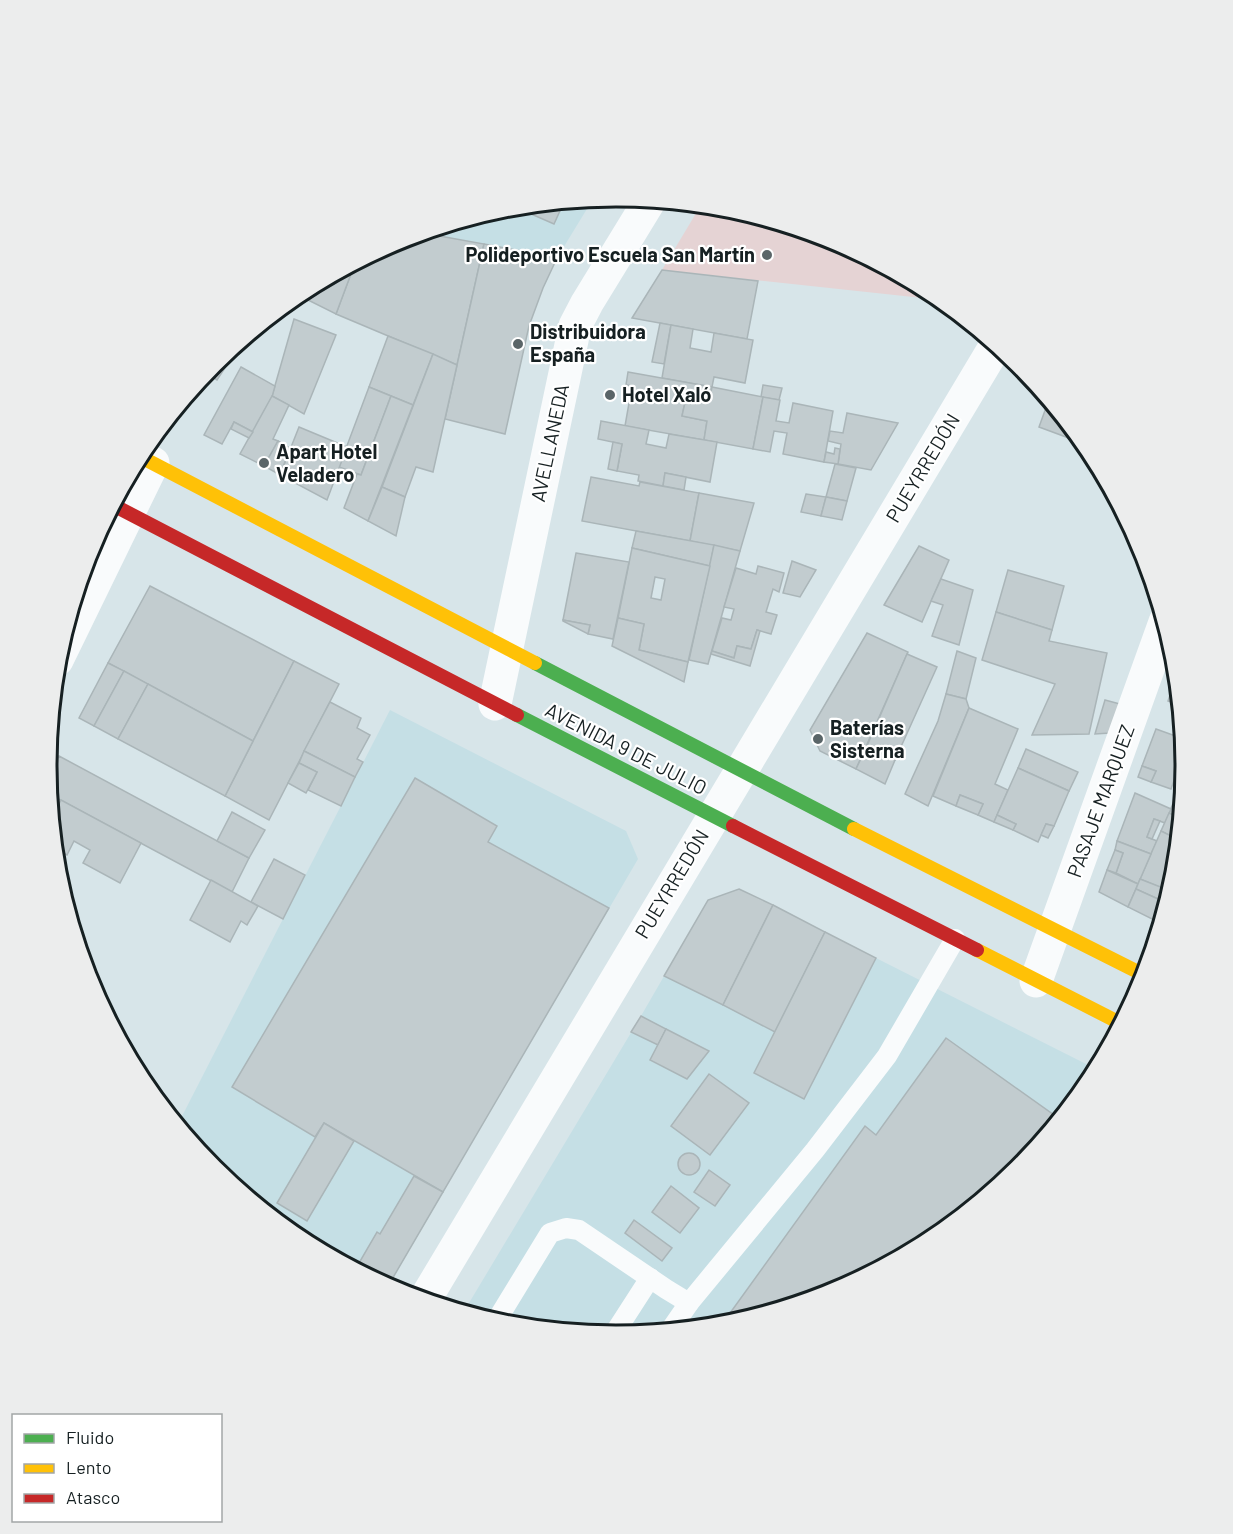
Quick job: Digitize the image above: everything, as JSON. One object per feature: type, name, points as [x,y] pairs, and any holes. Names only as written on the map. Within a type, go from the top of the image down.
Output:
[{"type":"main road","name":"AVENIDA 9 DE JULIO","points":[[148,461],[741,770],[1137,971]]},
{"type":"main road","name":"AVENIDA 9 DE JULIO","points":[[121,510],[1115,1020]]},
{"type":"street","name":"AVELLANEDA","points":[[495,704],[575,326],[645,209]]},
{"type":"street","name":"PUEYRREDÓN","points":[[428,1294],[992,352]]},
{"type":"street","points":[[84,597],[135,483]]},
{"type":"street","name":"PASAJE MARQUEZ","points":[[1036,981],[1160,636]]},
{"type":"lane","points":[[675,1323],[689,1303],[815,1150],[887,1056],[954,939]]},
{"type":"lane","points":[[500,1314],[550,1233],[566,1228],[579,1230],[689,1303]]},
{"type":"lane","points":[[619,1326],[650,1278]]},
{"type":"shaded area","points":[[587,209],[557,258],[440,236],[507,218]]},
{"type":"shaded area","name":"Polideportivo Escuela San Martín","points":[[696,213],[761,227],[831,250],[896,282],[920,298],[662,270]]},
{"type":"shaded area","points":[[390,710],[626,831],[638,859],[392,1279],[337,1252],[276,1211],[221,1163],[181,1118]]},
{"type":"shaded area","points":[[739,889],[1090,1066],[1037,1136],[985,1188],[957,1211],[896,1252],[831,1284],[796,1297],[726,1316],[653,1325],[616,1326],[543,1322],[467,1306],[641,1016],[708,900]]},
{"type":"building","points":[[560,211],[554,224],[531,214]]},
{"type":"building","points":[[440,236],[484,244],[457,365],[336,314],[351,275],[369,265]]},
{"type":"building","points":[[484,244],[557,258],[529,326],[505,434],[445,419]]},
{"type":"building","points":[[662,270],[758,281],[747,339],[632,318]]},
{"type":"building","points":[[351,275],[336,314],[309,300]]},
{"type":"building","points":[[294,319],[336,335],[304,414],[272,396]]},
{"type":"building","points":[[660,323],[671,325],[664,364],[652,362]]},
{"type":"building","points":[[671,325],[693,329],[690,348],[711,352],[714,333],[753,340],[745,383],[714,377],[712,387],[662,378]]},
{"type":"building","points":[[388,336],[433,354],[413,405],[369,387]]},
{"type":"building","points":[[433,354],[457,365],[433,472],[416,467],[405,497],[382,487]]},
{"type":"building","points":[[226,366],[217,380],[214,378]]},
{"type":"building","points":[[241,367],[275,386],[272,397],[253,432],[234,422],[222,444],[204,435]]},
{"type":"building","points":[[628,372],[712,387],[709,402],[686,398],[682,416],[707,421],[704,440],[625,426],[632,386],[626,385]]},
{"type":"building","points":[[626,385],[632,386],[629,402],[623,400]]},
{"type":"building","points":[[763,385],[782,388],[779,400],[761,397]]},
{"type":"building","points":[[369,387],[391,396],[361,475],[339,467]]},
{"type":"building","points":[[712,387],[763,397],[753,449],[704,440],[707,421],[682,416],[686,398],[709,402]]},
{"type":"building","points":[[272,396],[289,405],[273,439],[278,441],[264,466],[240,454]]},
{"type":"building","points":[[391,396],[413,405],[368,521],[344,508],[357,474],[361,475]]},
{"type":"building","points":[[763,397],[780,400],[776,421],[789,423],[793,403],[833,411],[824,462],[783,454],[787,433],[774,431],[770,452],[753,449]]},
{"type":"building","points":[[1046,409],[1069,438],[1039,427]]},
{"type":"building","points":[[847,413],[898,423],[871,470],[838,464],[841,444],[828,441],[830,431],[843,433]]},
{"type":"building","points":[[601,421],[649,430],[646,444],[666,448],[669,434],[717,442],[710,482],[665,473],[663,486],[638,481],[639,475],[617,471],[622,444],[598,439]]},
{"type":"building","points":[[234,422],[253,432],[249,438],[231,429]]},
{"type":"building","points":[[299,427],[347,447],[327,500],[280,475]]},
{"type":"building","points":[[278,441],[290,448],[280,475],[264,466]]},
{"type":"building","points":[[613,442],[622,444],[617,471],[608,469]]},
{"type":"building","points":[[835,448],[840,449],[838,464],[824,462],[826,452],[834,454]]},
{"type":"building","points":[[835,464],[856,468],[847,501],[826,497]]},
{"type":"building","points":[[665,473],[686,477],[684,490],[663,486]]},
{"type":"building","points":[[591,477],[639,486],[640,482],[699,493],[690,541],[582,521]]},
{"type":"building","points":[[382,487],[405,497],[396,536],[368,521]]},
{"type":"building","points":[[699,493],[754,503],[740,551],[690,541]]},
{"type":"building","points":[[806,494],[826,497],[821,516],[801,512]]},
{"type":"building","points":[[826,497],[847,501],[842,520],[821,516]]},
{"type":"building","points":[[636,531],[714,545],[710,566],[632,548]]},
{"type":"building","points":[[714,545],[740,551],[708,664],[689,660]]},
{"type":"building","points":[[919,546],[949,560],[922,622],[884,605]]},
{"type":"building","points":[[632,548],[710,566],[688,662],[639,650],[644,624],[618,618]],"holes":[[[655,577],[665,579],[661,600],[651,598]]]},
{"type":"building","points":[[576,553],[629,562],[613,639],[588,634],[590,625],[563,620]]},
{"type":"building","points":[[792,561],[816,570],[800,597],[783,593]]},
{"type":"building","points":[[758,566],[784,573],[779,592],[773,589],[766,612],[777,615],[771,634],[757,630],[751,649],[737,646],[734,658],[712,651],[722,618],[731,620],[734,609],[724,607],[736,568],[756,574]]},
{"type":"building","points":[[1008,570],[1064,586],[1052,630],[996,612]]},
{"type":"building","points":[[941,579],[973,590],[959,645],[932,636],[943,605],[931,601]]},
{"type":"building","points":[[150,586],[294,661],[253,741],[108,663]]},
{"type":"building","points":[[996,612],[1052,630],[1049,641],[1107,653],[1089,734],[1032,735],[1055,684],[982,660]]},
{"type":"building","points":[[618,618],[644,624],[639,650],[688,662],[684,682],[612,646]]},
{"type":"building","points":[[563,621],[590,625],[588,634]]},
{"type":"building","points":[[757,630],[760,631],[750,666],[711,654],[712,651],[734,658],[737,646],[751,649]]},
{"type":"building","points":[[867,633],[908,652],[856,769],[820,751],[810,730]]},
{"type":"building","points":[[957,651],[976,658],[966,699],[946,694]]},
{"type":"building","points":[[907,654],[937,667],[895,760],[867,746]]},
{"type":"building","points":[[294,661],[339,684],[269,820],[225,796]]},
{"type":"building","points":[[108,663],[124,671],[94,726],[79,718]]},
{"type":"building","points":[[124,671],[148,684],[118,739],[94,726]]},
{"type":"building","points":[[148,684],[253,741],[225,796],[118,739]]},
{"type":"building","points":[[946,694],[966,699],[969,708],[928,806],[905,794],[938,721]]},
{"type":"building","points":[[1105,700],[1120,704],[1110,733],[1095,734]]},
{"type":"building","points":[[330,702],[361,718],[357,728],[370,735],[357,759],[363,762],[355,777],[304,751]]},
{"type":"building","points":[[969,708],[1018,729],[995,784],[1008,790],[994,822],[978,815],[983,804],[960,795],[956,806],[933,796]]},
{"type":"building","points":[[1156,729],[1175,736],[1176,776],[1171,789],[1151,782],[1156,771],[1142,766]]},
{"type":"building","points":[[867,746],[895,760],[885,784],[856,769]]},
{"type":"building","points":[[1026,749],[1078,772],[1069,791],[1018,768]]},
{"type":"building","points":[[304,751],[355,777],[341,806],[308,790],[317,772],[299,763]]},
{"type":"building","points":[[59,756],[249,858],[232,892],[58,799]]},
{"type":"building","points":[[299,763],[317,772],[306,793],[288,783]]},
{"type":"building","points":[[1142,766],[1156,771],[1151,782],[1138,777]]},
{"type":"building","points":[[1018,768],[1069,791],[1054,826],[1046,824],[1038,842],[1013,830],[1016,824],[997,815]]},
{"type":"building","points":[[415,778],[497,826],[488,842],[609,908],[443,1192],[324,1123],[315,1137],[232,1087]]},
{"type":"building","points":[[1135,793],[1171,809],[1165,823],[1154,819],[1147,837],[1157,841],[1151,854],[1117,841]]},
{"type":"building","points":[[960,795],[983,804],[978,815],[956,806]]},
{"type":"building","points":[[1175,799],[1174,815],[1169,813]]},
{"type":"building","points":[[61,800],[141,843],[120,883],[83,863],[90,850],[74,841],[67,855],[64,854],[58,806]]},
{"type":"building","points":[[232,812],[265,830],[249,858],[217,841]]},
{"type":"building","points":[[1169,813],[1174,815],[1171,836],[1161,831]]},
{"type":"building","points":[[997,815],[1016,824],[1013,830],[994,822]]},
{"type":"building","points":[[1154,819],[1160,821],[1152,839],[1147,837]]},
{"type":"building","points":[[1046,824],[1054,826],[1048,838],[1041,835]]},
{"type":"building","points":[[1161,831],[1171,836],[1162,888],[1140,879]]},
{"type":"building","points":[[1117,841],[1151,854],[1138,884],[1116,873],[1123,853],[1115,850]]},
{"type":"building","points":[[1115,850],[1123,853],[1116,873],[1107,870]]},
{"type":"building","points":[[274,859],[305,875],[283,919],[251,902]]},
{"type":"building","points":[[1107,870],[1138,884],[1128,907],[1099,892]]},
{"type":"building","points":[[1140,879],[1162,888],[1158,899],[1136,889]]},
{"type":"building","points":[[211,880],[258,906],[247,925],[241,921],[230,942],[190,920]]},
{"type":"building","points":[[739,889],[773,905],[723,1005],[664,976],[708,900]]},
{"type":"building","points":[[1136,889],[1158,899],[1162,891],[1154,920],[1128,907]]},
{"type":"building","points":[[773,905],[825,932],[775,1032],[723,1005]]},
{"type":"building","points":[[825,932],[876,958],[804,1099],[754,1073]]},
{"type":"building","points":[[641,1016],[666,1029],[658,1045],[631,1032]]},
{"type":"building","points":[[666,1029],[709,1051],[687,1079],[650,1060]]},
{"type":"building","points":[[946,1038],[1054,1115],[1012,1163],[985,1188],[957,1211],[896,1252],[831,1284],[796,1297],[728,1315],[865,1126],[876,1135]]},
{"type":"building","points":[[709,1074],[749,1103],[710,1155],[671,1126]]},
{"type":"building","points":[[324,1123],[354,1141],[307,1221],[277,1203]]},
{"type":"building","points":[[689,1153],[697,1156],[700,1164],[697,1172],[689,1175],[681,1172],[678,1164],[681,1156]]},
{"type":"building","points":[[709,1170],[730,1185],[715,1206],[694,1192]]},
{"type":"building","points":[[414,1176],[443,1192],[392,1279],[359,1263],[377,1232],[380,1234]]},
{"type":"building","points":[[671,1186],[699,1208],[680,1233],[652,1212]]},
{"type":"building","points":[[634,1220],[672,1248],[662,1261],[625,1233]]},
{"type":"traffic: fast","points":[[535,663],[854,829]]},
{"type":"traffic: fast","points":[[517,715],[733,826]]},
{"type":"traffic: slow","points":[[148,461],[535,663]]},
{"type":"traffic: slow","points":[[854,829],[1137,971]]},
{"type":"traffic: slow","points":[[977,950],[1115,1020]]},
{"type":"traffic: jam","points":[[121,509],[517,715]]},
{"type":"traffic: jam","points":[[733,826],[977,950]]},
{"type":"place","name":"Polideportivo Escuela San Martín","points":[[767,255]]},
{"type":"place","name":"Distribuidora España","points":[[518,344]]},
{"type":"place","name":"Hotel Xaló","points":[[610,395]]},
{"type":"place","name":"Apart Hotel Veladero","points":[[264,463]]},
{"type":"place","name":"Baterías Sisterna","points":[[818,739]]}]
